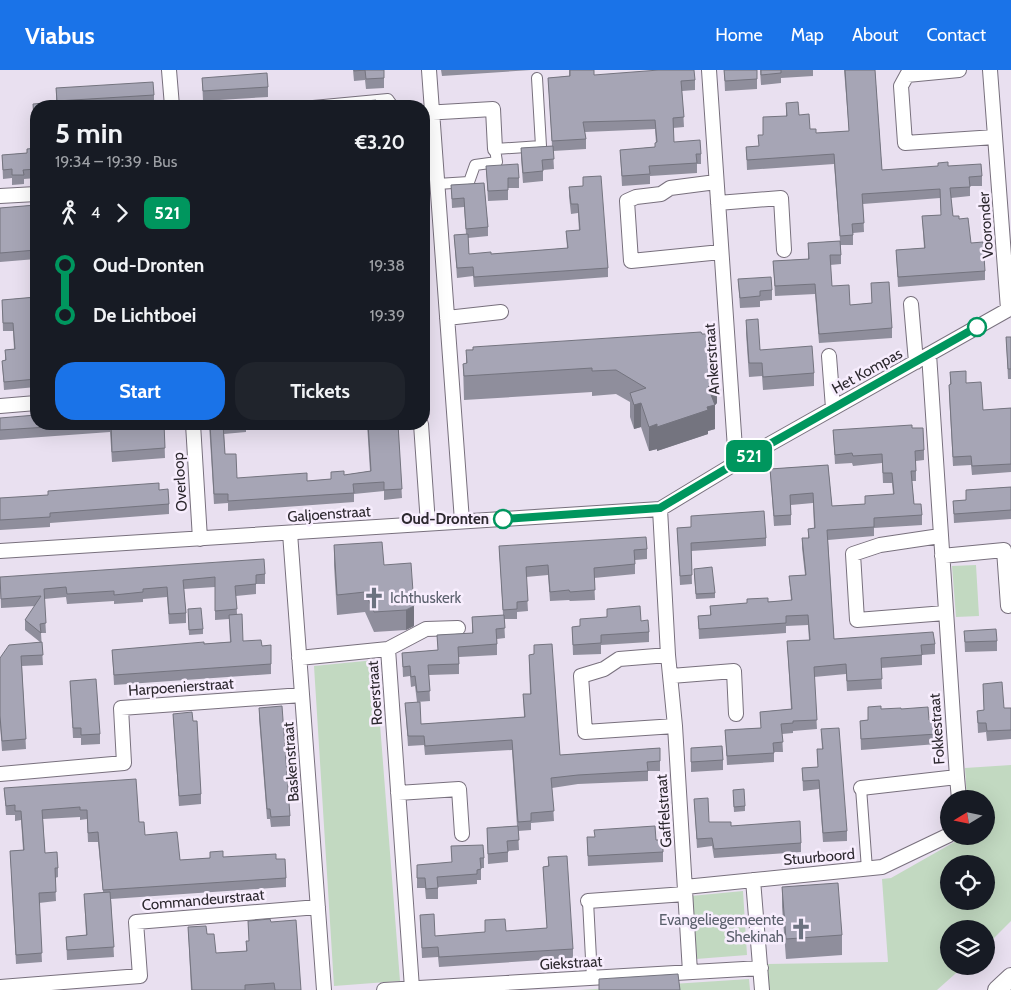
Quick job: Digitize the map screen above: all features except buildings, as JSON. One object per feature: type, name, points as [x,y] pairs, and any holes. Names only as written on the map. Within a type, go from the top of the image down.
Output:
[{"type":"street","points":[[169,70],[172,100]]},
{"type":"street","points":[[428,70],[428,100]]},
{"type":"street","name":"Ankerstraat","points":[[709,70],[736,463]]},
{"type":"street","points":[[958,70],[907,75],[901,86],[905,143],[995,138]]},
{"type":"street","name":"Vooronder","points":[[990,70],[1010,308]]},
{"type":"street","points":[[495,149],[541,146],[537,78]]},
{"type":"street","points":[[430,113],[493,109],[497,162],[475,165],[469,182],[437,184]]},
{"type":"street","points":[[430,129],[437,184],[462,521]]},
{"type":"street","points":[[716,182],[670,188],[661,194],[636,197],[626,201],[631,261],[721,252]]},
{"type":"street","points":[[0,196],[30,194]]},
{"type":"street","points":[[718,203],[781,198],[784,250]]},
{"type":"street","name":"Het Kompas","points":[[911,304],[916,362]]},
{"type":"street","name":"Het Kompas","points":[[660,508],[1010,308]]},
{"type":"street","points":[[447,318],[501,312]]},
{"type":"street","name":"Fokkestraat","points":[[861,788],[957,777],[929,354]]},
{"type":"street","name":"Het Kompas","points":[[829,356],[833,408]]},
{"type":"street","points":[[0,406],[30,404]]},
{"type":"street","name":"Overloop","points":[[193,430],[200,538]]},
{"type":"street","points":[[421,430],[428,524]]},
{"type":"street","name":"Galjoenstraat","points":[[0,552],[660,508]]},
{"type":"street","name":"Gaffelstraat","points":[[660,508],[668,655],[675,726],[690,972]]},
{"type":"street","name":"Baskenstraat","points":[[290,533],[324,990]]},
{"type":"street","points":[[940,536],[880,544],[853,554],[857,620],[945,613]]},
{"type":"street","points":[[942,556],[1004,550],[1008,606]]},
{"type":"street","points":[[388,649],[426,629],[458,628]]},
{"type":"street","name":"Roerstraat","points":[[300,658],[388,649],[412,988]]},
{"type":"street","points":[[668,655],[619,659],[604,669],[581,676],[585,732],[675,726]]},
{"type":"street","points":[[671,676],[734,672],[736,714]]},
{"type":"street","name":"Harpoenierstraat","points":[[0,774],[124,763],[121,708],[302,695]]},
{"type":"street","points":[[957,777],[958,790]]},
{"type":"street","points":[[861,788],[867,869]]},
{"type":"street","points":[[398,793],[459,789],[462,834]]},
{"type":"street","name":"Stuurboord","points":[[685,890],[753,880],[882,868],[940,839]]},
{"type":"street","points":[[753,880],[762,990]]},
{"type":"street","points":[[592,978],[588,901],[685,890]]},
{"type":"street","name":"Commandeurstraat","points":[[0,987],[140,976],[136,922],[318,907]]},
{"type":"street","name":"Giekstraat","points":[[384,990],[761,968]]},
{"type":"street","points":[[997,990],[1011,977]]},
{"type":"green space","points":[[976,565],[979,616],[956,617],[952,566]]},
{"type":"green space","points":[[375,660],[400,981],[334,986],[314,666]]},
{"type":"green space","points":[[1011,765],[1011,921],[995,937],[995,920],[940,920],[940,975],[954,975],[937,990],[769,990],[767,964],[888,962],[882,879],[891,878],[949,845],[995,845],[995,790],[966,790],[965,768]]},
{"type":"green space","points":[[743,891],[747,955],[696,959],[691,896]]},
{"type":"green space","points":[[749,979],[750,990],[580,990]]},
{"type":"bus line","name":"521","points":[[503,519],[660,508],[977,327]]},
{"type":"place","name":"Oud-Dronten","points":[[503,519]]},
{"type":"place","name":"Ichthuskerk","points":[[374,598]]},
{"type":"place","name":"Evangeliegemeente Shekinah","points":[[801,929]]}]
